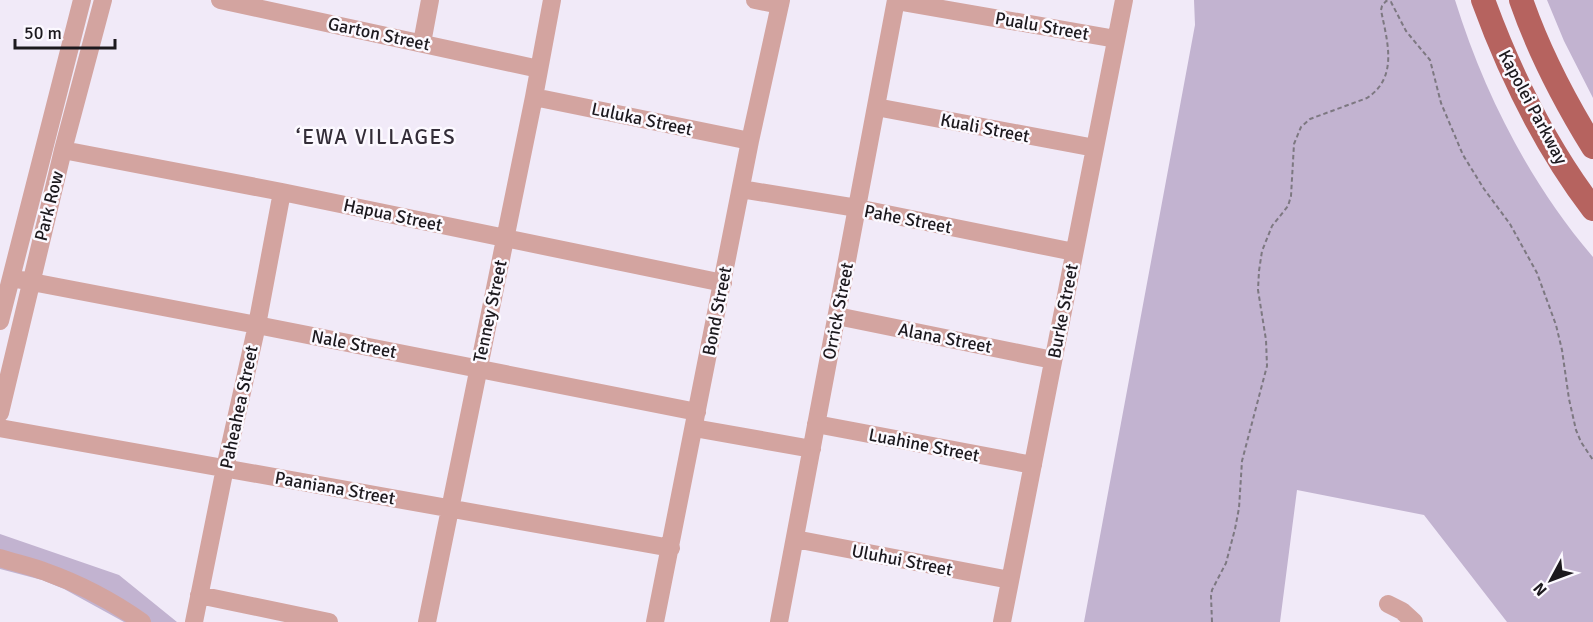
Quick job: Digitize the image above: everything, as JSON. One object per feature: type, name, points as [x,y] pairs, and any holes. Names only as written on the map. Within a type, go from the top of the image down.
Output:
[{"type":"main road","name":"Kapolei Parkway","points":[[1483,0],[1509,66],[1526,100],[1564,167],[1593,209]]},
{"type":"main road","name":"Kapolei Parkway","points":[[1521,0],[1557,84],[1593,147]]},
{"type":"street","name":"Park Row","points":[[0,321],[82,0]]},
{"type":"street","name":"Park Row","points":[[0,413],[63,150],[103,0]]},
{"type":"street","name":"Garton Street","points":[[220,0],[539,69]]},
{"type":"street","points":[[422,43],[430,0]]},
{"type":"street","name":"Tenney Street","points":[[427,622],[552,0]]},
{"type":"street","points":[[755,0],[780,2]]},
{"type":"street","name":"Burke Street","points":[[1002,622],[1124,0]]},
{"type":"street","name":"Pualu Street","points":[[896,1],[1116,39]]},
{"type":"street","name":"Orrick Street","points":[[779,622],[896,1]]},
{"type":"street","name":"Bond Street","points":[[655,622],[750,141],[780,2]]},
{"type":"street","name":"Luluka Street","points":[[534,97],[750,141]]},
{"type":"street","name":"Kuali Street","points":[[876,107],[1095,148]]},
{"type":"street","name":"Hapua Street","points":[[63,150],[282,192],[723,284]]},
{"type":"street","name":"Pahe Street","points":[[741,189],[857,208],[1074,252]]},
{"type":"street","name":"Paheahea Street","points":[[194,622],[257,325],[282,192]]},
{"type":"street","name":"Nale Street","points":[[11,278],[478,369],[812,449]]},
{"type":"street","name":"Alana Street","points":[[837,316],[1053,360]]},
{"type":"street","name":"Luahine Street","points":[[816,424],[1033,465]]},
{"type":"street","name":"Paaniana Street","points":[[0,428],[670,548]]},
{"type":"street","name":"Uluhui Street","points":[[795,539],[1010,580]]},
{"type":"street","points":[[0,558],[66,579],[108,600],[142,622]]},
{"type":"street","points":[[199,595],[329,622]]},
{"type":"street","points":[[1388,604],[1402,611],[1414,622]]},
{"type":"path","points":[[1212,622],[1210,596],[1226,563],[1235,529],[1239,508],[1242,461],[1267,366],[1266,340],[1258,290],[1262,250],[1272,226],[1288,206],[1291,196],[1294,144],[1301,127],[1310,119],[1374,94],[1385,78],[1389,54],[1381,10],[1386,1],[1391,2],[1406,31],[1430,60],[1441,103],[1455,140],[1472,171],[1510,224],[1537,273],[1556,325],[1576,430],[1593,460]]},
{"type":"shaded area","points":[[1194,0],[1455,0],[1480,69],[1511,135],[1549,198],[1593,257],[1593,622],[1507,622],[1424,515],[1297,490],[1280,622],[1084,622],[1195,25]]},
{"type":"shaded area","points":[[1547,0],[1593,0],[1593,98],[1564,41]]},
{"type":"shaded area","points":[[0,534],[119,575],[177,622],[124,622],[64,589],[42,580],[0,569]]},
{"type":"district","name":"‘EWA VILLAGES","points":[[376,137]]}]
